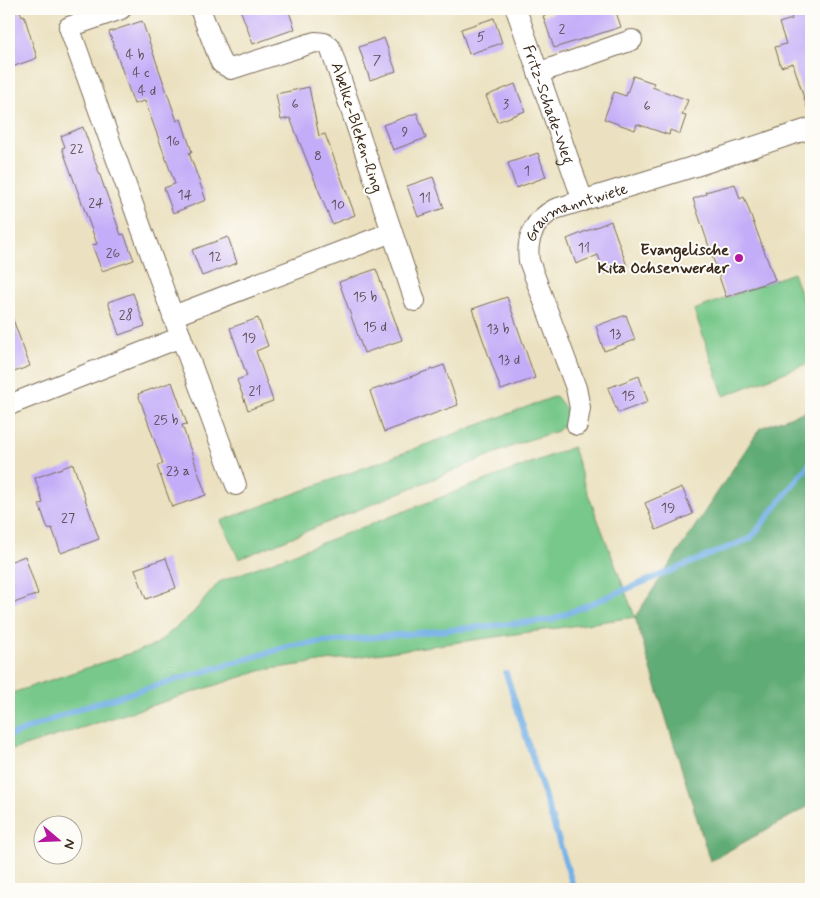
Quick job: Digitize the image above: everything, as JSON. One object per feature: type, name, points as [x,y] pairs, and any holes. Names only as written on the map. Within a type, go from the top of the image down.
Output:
[{"type":"street","points":[[120,9],[69,27],[236,485]]},
{"type":"street","name":"Abelke-Bleken-Ring","points":[[200,9],[220,64],[231,69],[315,42],[324,43],[330,47],[415,302]]},
{"type":"street","name":"Fritz-Schade-Weg","points":[[516,9],[583,201]]},
{"type":"street","points":[[538,73],[632,40]]},
{"type":"street","name":"Graumanntwiete","points":[[577,425],[580,408],[576,388],[529,261],[529,241],[540,220],[555,209],[811,128]]},
{"type":"street","points":[[173,316],[392,232]]},
{"type":"street","points":[[9,405],[181,337]]},
{"type":"green space","points":[[793,273],[811,324],[811,362],[724,396],[694,310]]},
{"type":"green space","points":[[556,396],[572,416],[558,431],[525,441],[239,559],[221,521]]},
{"type":"green space","points":[[811,409],[811,805],[710,861],[635,617],[760,428]]},
{"type":"green space","points":[[573,447],[585,486],[635,617],[263,670],[9,751],[9,694],[155,645],[193,613],[219,582]]},
{"type":"building","points":[[9,9],[19,9],[22,16],[24,15],[37,58],[9,68]]},
{"type":"building","points":[[240,9],[288,9],[295,29],[253,44]]},
{"type":"building","points":[[565,9],[615,9],[621,27],[554,48],[543,16]]},
{"type":"building","points":[[789,9],[811,9],[811,108],[807,108],[793,63],[781,67],[775,47],[786,44],[779,23],[792,19]]},
{"type":"building","points":[[494,18],[502,43],[469,54],[461,29]]},
{"type":"building","points":[[142,21],[177,121],[181,119],[192,152],[189,153],[206,200],[173,213],[164,188],[175,184],[145,101],[134,104],[109,32]]},
{"type":"building","points":[[384,38],[396,71],[370,80],[359,47]]},
{"type":"building","points":[[633,76],[654,83],[652,87],[688,100],[682,115],[686,116],[680,134],[670,130],[669,135],[637,124],[635,130],[604,119],[614,92],[626,96]]},
{"type":"building","points":[[515,84],[525,111],[497,122],[486,96]]},
{"type":"building","points":[[309,87],[319,136],[325,134],[355,215],[332,224],[290,118],[281,120],[276,94]]},
{"type":"building","points":[[417,113],[426,138],[393,150],[383,125]]},
{"type":"building","points":[[83,127],[121,235],[124,234],[134,260],[102,271],[92,245],[97,244],[62,148],[65,147],[61,136]]},
{"type":"building","points":[[538,153],[546,177],[516,188],[508,163]]},
{"type":"building","points":[[433,177],[444,208],[418,217],[407,186]]},
{"type":"building","name":"Evangelische Kita Ochsenwerder","points":[[735,184],[740,199],[744,197],[775,280],[726,297],[693,199],[706,194],[705,192]]},
{"type":"building","points":[[611,221],[627,266],[605,274],[598,255],[576,264],[567,239]]},
{"type":"building","points":[[228,237],[237,263],[202,276],[192,250]]},
{"type":"building","points":[[376,269],[402,340],[364,353],[339,282]]},
{"type":"building","points":[[133,293],[145,326],[119,335],[108,302]]},
{"type":"building","points":[[507,297],[535,378],[501,390],[472,309]]},
{"type":"building","points":[[9,314],[11,314],[30,366],[9,374]]},
{"type":"building","points":[[626,315],[635,340],[604,351],[596,326]]},
{"type":"building","points":[[258,318],[268,346],[256,351],[273,401],[248,410],[237,380],[247,376],[230,328]]},
{"type":"building","points":[[444,365],[458,405],[384,432],[370,391]]},
{"type":"building","points":[[639,376],[648,402],[618,413],[608,388]]},
{"type":"building","points":[[172,382],[187,424],[182,425],[206,495],[172,507],[157,466],[163,464],[138,394]]},
{"type":"building","points":[[73,464],[99,539],[61,553],[52,528],[48,529],[39,504],[43,503],[35,478]]},
{"type":"building","points":[[682,487],[693,514],[656,530],[645,503]]},
{"type":"building","points":[[25,556],[38,594],[9,605],[9,562]]},
{"type":"building","points":[[166,558],[176,588],[146,599],[135,569]]},
{"type":"waterway","points":[[9,736],[84,707],[294,645],[551,620],[751,538],[811,462]]},
{"type":"waterway","points":[[506,673],[574,889]]},
{"type":"place","name":"Evangelische Kita Ochsenwerder","points":[[739,258]]}]
